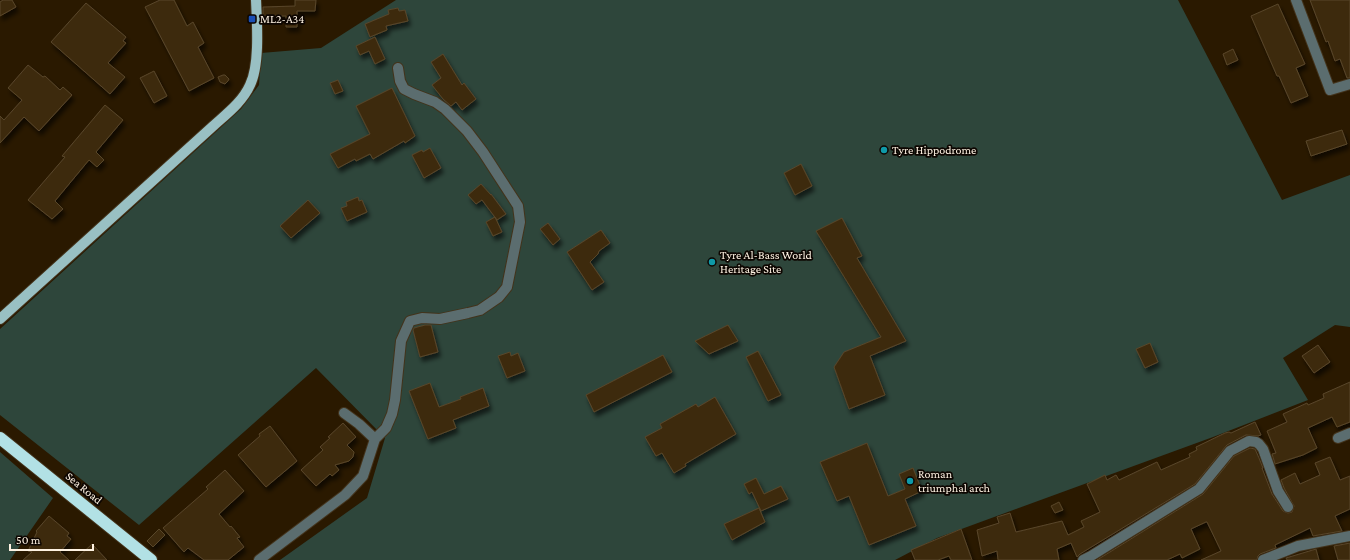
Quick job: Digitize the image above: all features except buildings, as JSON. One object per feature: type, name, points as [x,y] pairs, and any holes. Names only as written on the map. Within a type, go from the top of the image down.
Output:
[{"type":"highway","name":"Sea Road","points":[[0,438],[151,560]]},
{"type":"main road","points":[[0,319],[241,99],[250,85],[254,70],[256,52],[256,0]]},
{"type":"street","points":[[1296,0],[1330,90],[1350,84]]},
{"type":"street","points":[[259,560],[345,495],[363,476],[374,439],[386,428],[392,414],[395,400],[401,341],[410,321],[422,318],[440,319],[480,310],[499,297],[507,287],[520,222],[518,206],[483,152],[466,131],[445,109],[436,102],[414,94],[404,88],[400,81],[398,68]]},
{"type":"street","points":[[344,412],[374,439]]},
{"type":"street","points":[[1338,438],[1350,433]]},
{"type":"street","points":[[1083,560],[1199,489],[1230,451],[1249,441],[1256,442],[1263,449],[1278,491],[1288,507]]},
{"type":"street","points":[[1263,560],[1298,546],[1350,536]]},
{"type":"green space","name":"Tyre Al-Bass World Heritage Site","points":[[396,0],[1178,0],[1282,200],[1350,175],[1350,327],[1335,325],[1283,358],[1308,400],[1213,437],[937,538],[895,560],[280,560],[367,498],[385,438],[316,368],[139,525],[0,415],[0,329],[241,109],[259,85],[261,53],[321,48]]},
{"type":"green space","points":[[0,452],[53,498],[10,560],[0,560]]},
{"type":"place","name":"ML2-A34","points":[[252,19]]},
{"type":"place","name":"Tyre Hippodrome","points":[[884,150]]},
{"type":"place","name":"Tyre Al-Bass World Heritage Site","points":[[712,262]]},
{"type":"place","name":"Roman triumphal arch","points":[[910,481]]}]
